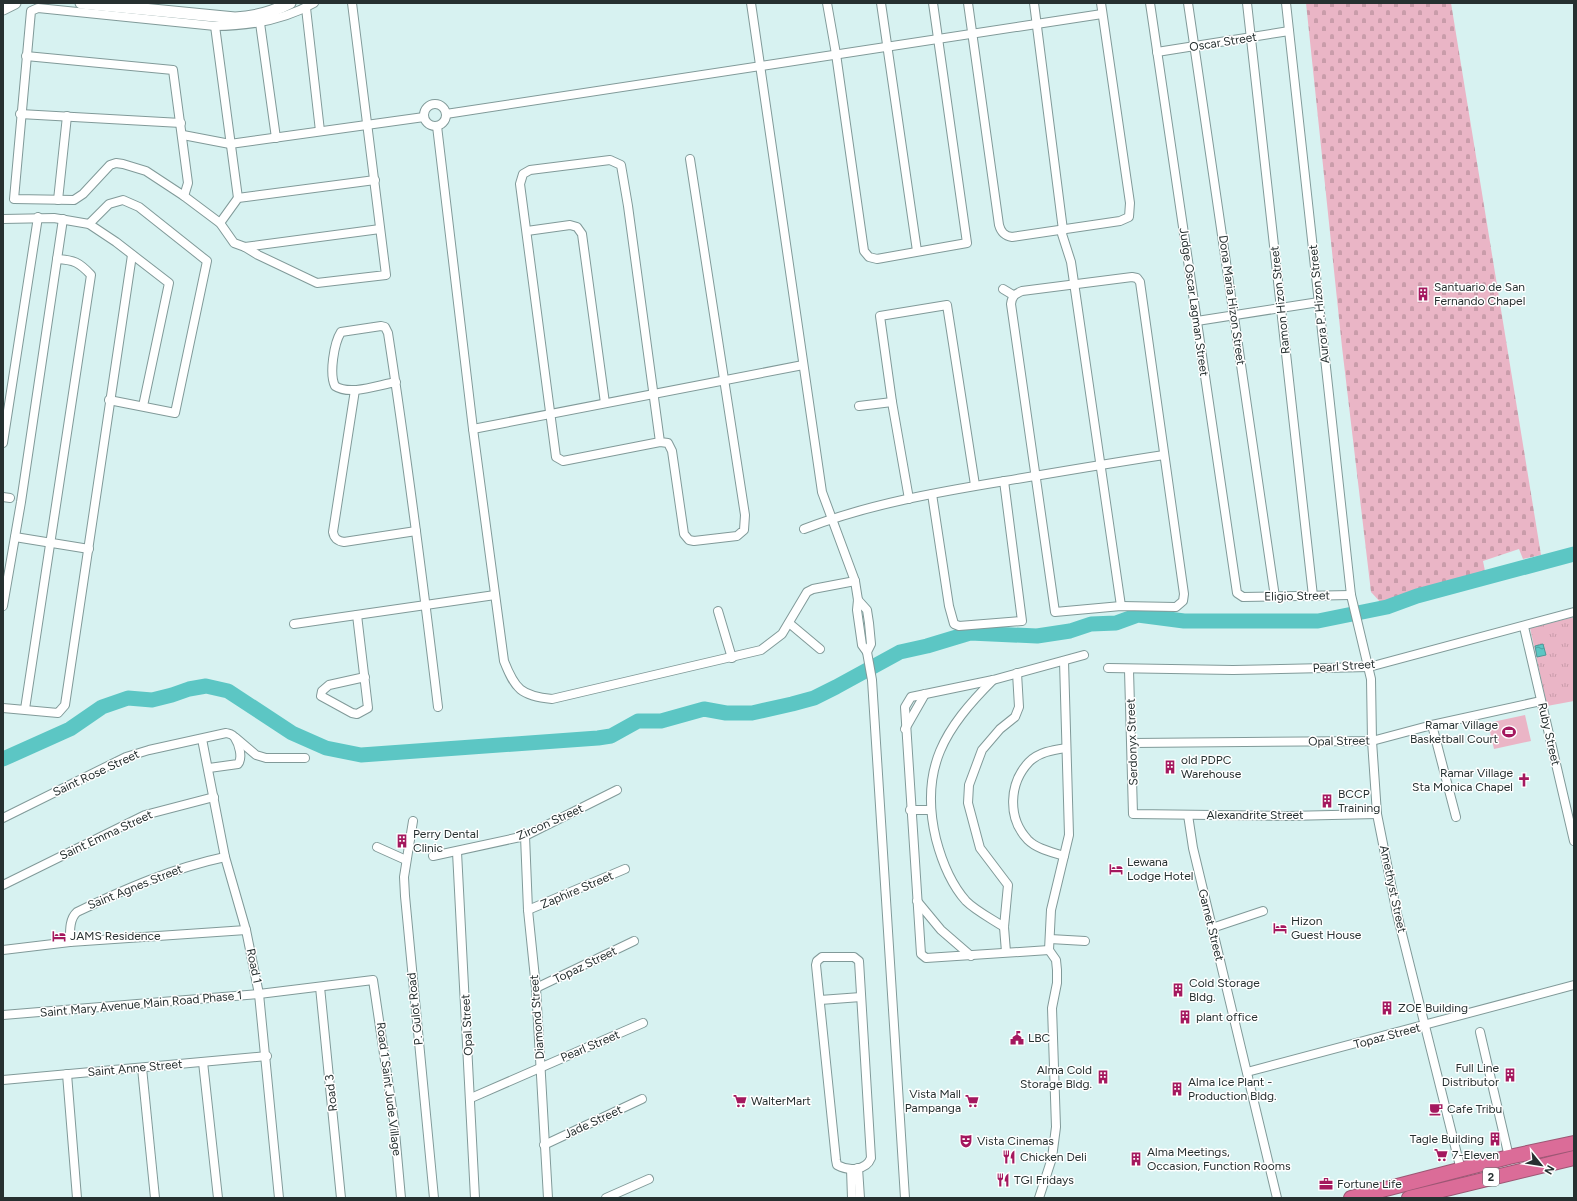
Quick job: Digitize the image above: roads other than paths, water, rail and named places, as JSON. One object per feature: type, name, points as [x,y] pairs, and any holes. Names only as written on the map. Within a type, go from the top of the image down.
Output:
[{"type":"highway","name":"2","points":[[1351,1198],[1510,1157],[1574,1143]]},
{"type":"highway","name":"2","points":[[1411,1198],[1574,1158]]},
{"type":"street","points":[[3,9],[15,3]]},
{"type":"street","points":[[81,3],[234,18],[251,17],[284,5]]},
{"type":"street","points":[[314,3],[306,8],[285,16],[260,23],[238,26],[215,26],[38,8],[31,11],[20,114],[14,199],[74,200],[79,197],[110,165],[116,163],[146,171],[184,196],[220,222],[234,243],[245,247],[279,266],[321,284],[386,275],[352,3]]},
{"type":"street","points":[[751,3],[822,492],[831,519],[845,552],[855,582],[858,600],[867,610],[869,623],[871,644],[867,652],[872,680],[904,1198]]},
{"type":"street","points":[[827,3],[836,54],[864,251],[869,257],[877,259],[967,243],[933,3]]},
{"type":"street","points":[[881,3],[917,251]]},
{"type":"street","points":[[968,3],[1001,232],[1008,237],[1125,220],[1129,217],[1130,212],[1100,3]]},
{"type":"street","points":[[1034,3],[1063,230],[1062,234],[1071,262],[1121,606]]},
{"type":"street","name":"Judge Oscar Lagman Street","points":[[1150,3],[1237,594],[1243,597]]},
{"type":"street","name":"Dona Maria Hizon Street","points":[[1188,3],[1275,597]]},
{"type":"street","name":"Ramon Hizon Street","points":[[1247,3],[1313,596]]},
{"type":"street","name":"Aurora P. Hizon Street","points":[[1286,3],[1354,604]]},
{"type":"street","points":[[306,8],[320,131]]},
{"type":"street","points":[[446,114],[1102,14]]},
{"type":"street","points":[[260,23],[276,138]]},
{"type":"street","points":[[215,26],[238,198],[220,222]]},
{"type":"street","name":"Oscar Street","points":[[1157,52],[1289,31]]},
{"type":"street","points":[[26,56],[173,70],[188,183],[184,196]]},
{"type":"street","points":[[436,104],[444,109],[446,114],[442,124],[437,126],[429,124],[424,117],[427,108],[436,104]]},
{"type":"street","points":[[20,114],[181,123]]},
{"type":"street","points":[[58,200],[67,116]]},
{"type":"street","points":[[182,135],[230,144],[424,117]]},
{"type":"street","points":[[437,126],[473,429],[504,661],[510,677],[521,691],[538,698],[552,699],[761,650],[767,647],[782,634],[807,592],[814,589],[855,582]]},
{"type":"street","points":[[660,442],[621,165],[610,160],[526,171],[523,174],[520,184],[556,457],[562,461],[660,442],[664,441],[670,446],[684,534],[686,538],[694,541],[741,534],[746,524],[690,159]]},
{"type":"street","points":[[238,198],[375,180]]},
{"type":"street","points":[[89,224],[109,204],[123,200],[139,207],[207,261],[175,412],[109,400]]},
{"type":"street","points":[[3,443],[38,218]]},
{"type":"street","points":[[3,606],[63,218]]},
{"type":"street","points":[[3,219],[63,218],[89,224],[169,283],[143,406]]},
{"type":"street","points":[[527,231],[570,225],[577,227],[582,234],[605,403]]},
{"type":"street","points":[[245,247],[380,229]]},
{"type":"street","points":[[3,708],[58,713],[65,705],[89,549],[109,400],[132,255]]},
{"type":"street","points":[[25,709],[91,275],[80,263],[57,259]]},
{"type":"street","points":[[1132,277],[1137,278],[1140,282],[1184,601],[1176,607],[1121,606],[1055,612],[1011,304],[1013,296],[1022,291],[1132,277]]},
{"type":"street","points":[[1003,289],[1013,296]]},
{"type":"street","points":[[1197,321],[1319,302]]},
{"type":"street","points":[[909,499],[892,402],[880,316],[948,305],[975,485]]},
{"type":"street","points":[[396,382],[355,390],[342,390],[335,386],[332,381],[332,372],[337,342],[341,332],[385,327],[388,333],[396,382],[426,604],[438,707]]},
{"type":"street","points":[[473,429],[803,365]]},
{"type":"street","points":[[355,390],[333,532],[334,537],[340,542],[344,542],[416,531]]},
{"type":"street","points":[[859,406],[892,402]]},
{"type":"street","points":[[804,529],[831,519],[909,499],[975,485],[1164,455]]},
{"type":"street","points":[[932,494],[949,606],[954,624],[959,626],[1022,620],[1004,481]]},
{"type":"street","points":[[15,536],[89,549]]},
{"type":"street","name":"Eligio Street","points":[[1243,597],[1352,595]]},
{"type":"street","points":[[294,624],[426,604],[495,596]]},
{"type":"street","name":"Amethyst Street","points":[[1354,604],[1369,667],[1372,692],[1372,741],[1377,814],[1397,914],[1461,1170]]},
{"type":"street","points":[[718,611],[732,658]]},
{"type":"street","name":"Pearl Street","points":[[1108,668],[1129,670],[1369,667],[1524,627],[1574,612]]},
{"type":"street","points":[[357,614],[365,677],[368,708],[360,712],[352,713],[321,696],[322,691],[329,685],[365,677]]},
{"type":"street","points":[[789,623],[820,649]]},
{"type":"street","name":"Ruby Street","points":[[1524,627],[1574,841]]},
{"type":"street","points":[[1049,950],[926,958],[921,954],[910,810],[905,707],[911,697],[993,680],[1017,672],[1064,662],[1084,655]]},
{"type":"street","points":[[1039,1198],[1052,1158],[1056,1127],[1052,1008],[1057,983],[1057,970],[1056,960],[1049,950],[1051,910],[1068,835],[1064,662]]},
{"type":"street","name":"Serdonyx Street","points":[[1129,670],[1133,814]]},
{"type":"street","points":[[1006,952],[1004,926],[1008,885],[1006,880],[980,848],[968,803],[969,785],[982,750],[1018,712],[1017,672]]},
{"type":"street","points":[[993,680],[969,705],[957,721],[937,758],[931,786],[930,810],[940,856],[948,875],[967,902],[1004,926]]},
{"type":"street","points":[[905,728],[926,694]]},
{"type":"street","name":"Opal Street","points":[[1132,743],[1372,741],[1432,725],[1541,701]]},
{"type":"street","points":[[1432,725],[1456,817]]},
{"type":"street","name":"Saint Rose Street","points":[[3,818],[126,756],[226,733],[236,738]]},
{"type":"street","points":[[236,738],[256,755],[266,758],[305,758]]},
{"type":"street","points":[[208,768],[238,764],[241,758],[236,738]]},
{"type":"street","name":"Road 1","points":[[202,739],[226,857],[246,930],[259,994],[267,1056],[279,1198]]},
{"type":"street","points":[[1064,856],[1042,849],[1028,840],[1016,818],[1012,799],[1014,788],[1019,776],[1030,761],[1042,754],[1066,748]]},
{"type":"street","name":"Zircon Street","points":[[433,856],[525,836],[617,790]]},
{"type":"street","name":"Saint Emma Street","points":[[3,885],[145,815],[214,797]]},
{"type":"street","points":[[910,810],[930,810]]},
{"type":"street","name":"Alexandrite Street","points":[[1133,814],[1377,814]]},
{"type":"street","name":"Garnet Street","points":[[1188,815],[1193,848],[1277,1198]]},
{"type":"street","name":"P. Gulot Road","points":[[413,821],[404,877],[405,903],[434,1198]]},
{"type":"street","name":"Diamond Street","points":[[525,836],[528,910],[536,988],[548,1198]]},
{"type":"street","points":[[377,847],[406,860]]},
{"type":"street","name":"Opal Street","points":[[457,852],[471,1098],[475,1198]]},
{"type":"street","name":"Saint Agnes Street","points":[[70,942],[73,915],[77,912],[152,878],[191,864],[226,857]]},
{"type":"street","name":"Zaphire Street","points":[[528,910],[625,869]]},
{"type":"street","points":[[917,901],[941,930],[971,956]]},
{"type":"street","points":[[1212,928],[1263,911]]},
{"type":"street","points":[[3,950],[70,942],[246,930]]},
{"type":"street","points":[[1050,939],[1085,941]]},
{"type":"street","name":"Topaz Street","points":[[536,988],[634,941]]},
{"type":"street","points":[[822,957],[856,957],[859,961],[871,1158],[869,1163],[864,1167],[842,1168],[837,1165],[820,1000],[816,965],[817,961],[822,957]]},
{"type":"street","name":"Saint Mary Avenue Main Road Phase 1","points":[[3,1015],[259,994],[373,980]]},
{"type":"street","name":"Road 1 Saint Jude Village","points":[[373,980],[394,1121],[401,1198]]},
{"type":"street","name":"Topaz Street","points":[[1247,1072],[1574,986]]},
{"type":"street","name":"Road 3","points":[[320,987],[341,1198]]},
{"type":"street","points":[[820,1000],[861,997]]},
{"type":"street","name":"Pearl Street","points":[[471,1098],[643,1023]]},
{"type":"street","points":[[1480,1032],[1510,1157]]},
{"type":"street","name":"Saint Anne Street","points":[[3,1080],[267,1056]]},
{"type":"street","points":[[203,1062],[218,1198]]},
{"type":"street","points":[[142,1068],[155,1198]]},
{"type":"street","points":[[67,1074],[77,1198]]},
{"type":"street","name":"Jade Street","points":[[544,1145],[642,1099]]},
{"type":"street","points":[[852,1198],[854,1168]]},
{"type":"street","points":[[854,1168],[860,1198]]},
{"type":"street","points":[[606,1198],[649,1179]]},
{"type":"water","points":[[1543,644],[1546,655],[1537,657],[1535,646]]},
{"type":"waterway","points":[[3,759],[70,729],[102,707],[128,698],[152,700],[189,689],[206,686],[228,691],[292,733],[326,748],[361,755],[598,738],[611,736],[638,721],[661,721],[704,709],[726,713],[752,713],[814,698],[900,652],[927,646],[970,633],[1037,636],[1070,631],[1091,624],[1116,623],[1138,615],[1184,621],[1318,621],[1387,607],[1417,596],[1574,554]]},
{"type":"place","name":"Santuario de San Fernando Chapel","points":[[1423,294]]},
{"type":"place","name":"Ramar Village Basketball Court","points":[[1509,732]]},
{"type":"place","name":"old PDPC Warehouse","points":[[1170,767]]},
{"type":"place","name":"Ramar Village Sta Monica Chapel","points":[[1524,780]]},
{"type":"place","name":"BCCP Training","points":[[1327,801]]},
{"type":"place","name":"Perry Dental Clinic","points":[[402,841]]},
{"type":"place","name":"Lewana Lodge Hotel","points":[[1116,869]]},
{"type":"place","name":"Hizon Guest House","points":[[1280,928]]},
{"type":"place","name":"JAMS Residence","points":[[59,936]]},
{"type":"place","name":"Cold Storage Bldg.","points":[[1178,990]]},
{"type":"place","name":"ZOE Building","points":[[1387,1008]]},
{"type":"place","name":"plant office","points":[[1185,1017]]},
{"type":"place","name":"LBC","points":[[1017,1038]]},
{"type":"place","name":"Full Line Distributor","points":[[1510,1075]]},
{"type":"place","name":"Alma Cold Storage Bldg.","points":[[1103,1077]]},
{"type":"place","name":"Alma Ice Plant - Production Bldg.","points":[[1177,1089]]},
{"type":"place","name":"WalterMart","points":[[740,1101]]},
{"type":"place","name":"Vista Mall Pampanga","points":[[972,1101]]},
{"type":"place","name":"Cafe Tribu","points":[[1436,1109]]},
{"type":"place","name":"Tagle Building","points":[[1495,1139]]},
{"type":"place","name":"Vista Cinemas","points":[[966,1141]]},
{"type":"place","name":"7-Eleven","points":[[1441,1155]]},
{"type":"place","name":"Chicken Deli","points":[[1009,1157]]},
{"type":"place","name":"Alma Meetings, Occasion, Function Rooms","points":[[1136,1159]]},
{"type":"place","name":"TGI Fridays","points":[[1003,1180]]},
{"type":"place","name":"Fortune Life","points":[[1326,1184]]}]
